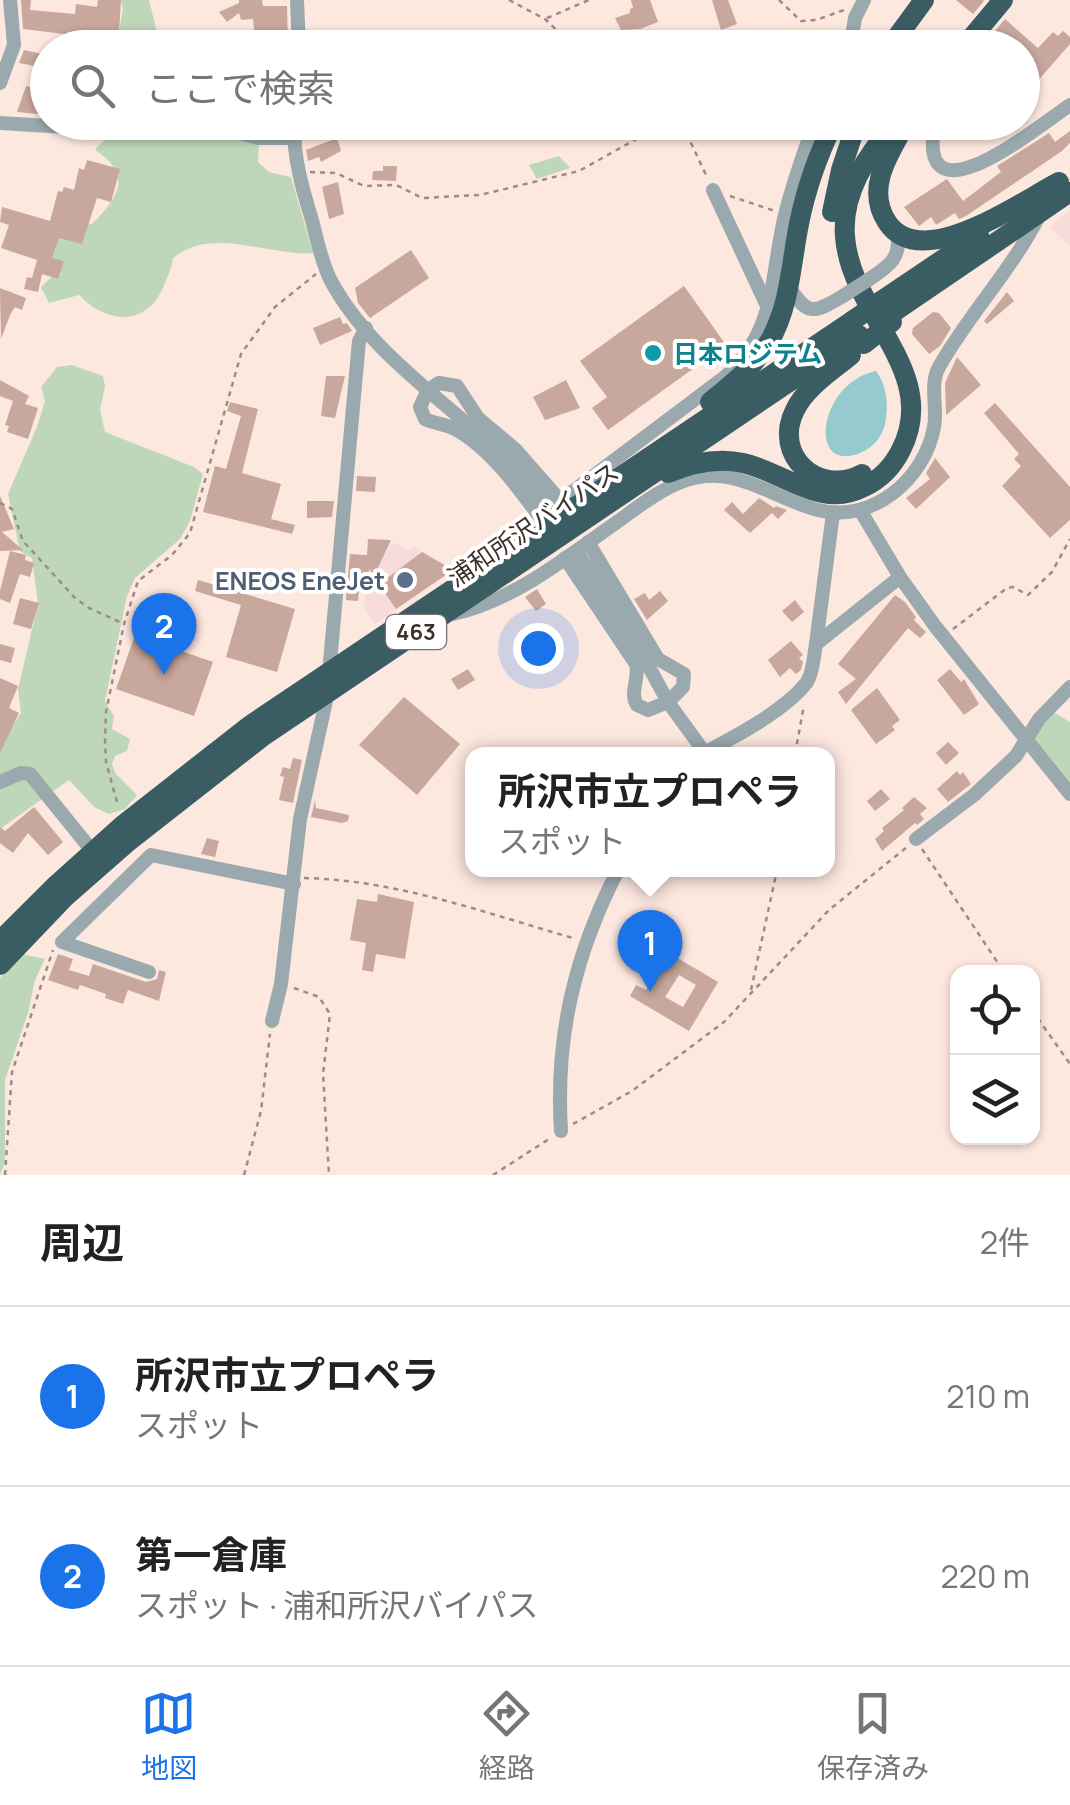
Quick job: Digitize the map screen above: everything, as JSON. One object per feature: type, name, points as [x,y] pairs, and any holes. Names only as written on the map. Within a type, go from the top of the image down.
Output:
[{"type":"highway","points":[[899,30],[924,0]]},
{"type":"highway","points":[[978,30],[1004,0]]},
{"type":"highway","points":[[560,510],[749,369],[776,328],[804,201],[826,140]]},
{"type":"highway","points":[[851,140],[835,195],[833,245],[846,287],[890,373],[898,412],[894,436],[874,465],[843,481],[822,480],[797,460],[790,440],[791,419],[802,399],[858,333]]},
{"type":"highway","points":[[512,568],[686,466],[740,462],[816,493],[839,496],[862,489],[892,465],[908,432],[909,394],[895,353],[856,279],[846,251],[844,221],[856,179],[882,140]]},
{"type":"highway","points":[[897,140],[886,159],[878,196],[884,217],[897,234],[916,242],[939,241],[1066,183]]},
{"type":"highway","name":"浦和所沢バイパス","points":[[887,313],[1042,211],[1066,183]]},
{"type":"highway","name":"浦和所沢バイパス","points":[[0,941],[93,852],[175,782],[512,568],[887,313],[1066,183]]},
{"type":"highway","name":"浦和所沢バイパス","points":[[0,964],[64,898],[188,792],[328,682],[560,510],[858,333]]},
{"type":"street","points":[[0,83],[14,45],[10,0]]},
{"type":"street","points":[[296,0],[298,30]]},
{"type":"street","points":[[855,30],[862,4]]},
{"type":"street","points":[[1040,126],[1070,105]]},
{"type":"street","points":[[0,123],[30,125]]},
{"type":"street","points":[[295,140],[298,171],[326,268],[338,291],[366,328],[428,390],[560,510]]},
{"type":"street","points":[[560,510],[726,376],[753,345],[768,308],[786,214],[809,140]]},
{"type":"street","points":[[932,140],[930,148],[936,164],[946,170],[966,169],[994,158],[1020,140]]},
{"type":"street","points":[[712,190],[768,308]]},
{"type":"street","points":[[437,618],[485,607],[577,551],[670,486],[704,475],[736,477],[834,514],[860,510],[892,494],[923,458],[936,418],[934,375],[952,344],[1021,252],[1042,211]]},
{"type":"street","points":[[788,286],[800,305],[821,310],[896,258],[897,234]]},
{"type":"street","points":[[272,1020],[281,984],[300,819],[328,682],[359,341],[366,328]]},
{"type":"street","points":[[438,383],[457,386],[478,418],[516,450],[560,510],[453,427],[425,419],[420,407],[428,390],[438,383]]},
{"type":"street","points":[[860,510],[900,577],[1070,794]]},
{"type":"street","points":[[716,747],[760,722],[809,680],[834,514]]},
{"type":"street","points":[[577,551],[658,659],[684,674],[684,687],[668,702],[648,710],[637,705],[636,664],[577,551]]},
{"type":"street","points":[[577,551],[630,630],[668,702],[699,747]]},
{"type":"street","points":[[816,644],[900,577]]},
{"type":"street","points":[[916,840],[1016,756],[1039,719],[1070,687]]},
{"type":"street","points":[[0,782],[21,773],[30,774],[93,852]]},
{"type":"street","points":[[149,972],[62,942],[154,854],[295,881]]},
{"type":"street","points":[[561,1131],[561,1046],[584,941],[615,877]]},
{"type":"path","points":[[509,0],[545,19],[556,30]]},
{"type":"path","points":[[545,19],[590,0]]},
{"type":"path","points":[[779,0],[801,21],[862,4]]},
{"type":"path","points":[[298,171],[336,174],[364,186],[396,185],[422,198],[480,195],[579,171],[635,140]]},
{"type":"path","points":[[688,140],[700,156],[712,190],[786,214]]},
{"type":"path","points":[[118,802],[106,762],[106,712],[124,624],[138,581],[172,554],[190,533],[241,354],[275,308],[326,268]]},
{"type":"path","points":[[0,503],[12,509],[23,541],[75,598],[124,624]]},
{"type":"path","points":[[944,635],[1008,588],[1028,595],[1052,572],[1070,538]]},
{"type":"path","points":[[796,747],[809,680]]},
{"type":"path","points":[[493,1175],[632,1091],[724,1022],[828,910],[916,840],[999,965]]},
{"type":"path","points":[[751,992],[775,877]]},
{"type":"path","points":[[295,881],[348,879],[408,890],[584,941]]},
{"type":"path","points":[[5,1175],[16,1055],[46,962],[62,942]]},
{"type":"path","points":[[281,984],[319,997],[330,1014],[323,1074],[329,1175]]},
{"type":"path","points":[[244,1175],[261,1110],[272,1020]]},
{"type":"path","points":[[1040,1021],[1070,1064]]},
{"type":"shaded area","points":[[1070,211],[1070,246],[1049,227]]},
{"type":"shaded area","name":"ENEOS EneJet","points":[[392,542],[410,550],[415,547],[453,570],[375,624],[363,606],[373,573]]},
{"type":"green space","points":[[121,0],[149,0],[156,30],[119,30]]},
{"type":"green space","points":[[259,141],[258,162],[269,172],[291,177],[313,253],[205,244],[173,258],[155,301],[136,315],[101,312],[79,295],[49,303],[41,287],[62,267],[39,246],[77,222],[92,224],[118,187],[115,168],[95,150],[101,143]]},
{"type":"green space","points":[[559,156],[570,168],[537,179],[529,165]]},
{"type":"green space","points":[[72,365],[103,376],[100,410],[105,432],[203,474],[190,521],[180,539],[135,578],[127,596],[105,701],[114,716],[112,729],[130,739],[127,751],[115,756],[112,764],[116,774],[137,795],[125,809],[109,814],[94,807],[69,780],[0,829],[0,747],[21,713],[18,689],[38,604],[32,558],[20,551],[8,494],[37,427],[45,401],[41,387],[57,367]]},
{"type":"green space","points":[[1051,711],[1070,722],[1070,788],[1034,739]]},
{"type":"green space","points":[[22,954],[45,959],[5,1080],[5,1163],[0,1175],[0,978]]},
{"type":"water","points":[[876,371],[886,396],[884,429],[876,442],[860,453],[843,456],[832,451],[826,439],[831,408],[856,379]]},
{"type":"building","points":[[21,0],[31,0],[30,10],[75,14],[76,4],[97,7],[98,0],[121,0],[119,30],[23,29]]},
{"type":"building","points":[[262,0],[263,6],[287,6],[288,30],[254,30],[253,19],[241,20],[239,13],[227,22],[219,12],[239,3]]},
{"type":"building","points":[[631,0],[650,0],[658,22],[640,29],[621,30],[615,18],[630,13]]},
{"type":"building","points":[[712,0],[728,0],[737,24],[721,30]]},
{"type":"building","points":[[956,0],[983,0],[984,1],[973,14]]},
{"type":"building","points":[[1005,19],[1018,30],[996,30]]},
{"type":"building","points":[[1063,31],[1070,37],[1070,44],[1040,78],[1040,46],[1053,32],[1058,36]]},
{"type":"building","points":[[24,50],[30,51],[30,65],[19,63]]},
{"type":"building","points":[[26,86],[30,87],[30,113],[17,112]]},
{"type":"building","points":[[1070,131],[1070,143],[1062,151],[966,216],[959,219],[955,213],[936,225],[931,217],[919,226],[904,207],[947,179],[963,201],[1001,172],[997,166],[1049,133],[1055,142]]},
{"type":"building","points":[[338,140],[341,151],[321,162],[319,157],[308,161],[306,150]]},
{"type":"building","points":[[87,160],[120,169],[111,202],[97,198],[82,244],[59,238],[52,258],[64,261],[58,279],[42,274],[38,292],[24,289],[37,260],[1,248],[9,225],[0,222],[2,207],[50,221],[58,191],[62,192],[64,187],[74,190],[79,168],[84,170]]},
{"type":"building","points":[[383,166],[397,166],[396,181],[372,180],[373,171],[383,171]]},
{"type":"building","points":[[338,182],[344,214],[329,219],[322,187]]},
{"type":"building","points":[[411,250],[429,278],[370,318],[358,303],[355,288]]},
{"type":"building","name":"日本ロジテム","points":[[684,286],[726,345],[608,430],[592,408],[607,397],[580,361]]},
{"type":"building","points":[[0,288],[26,298],[22,310],[15,307],[10,315],[1,339]]},
{"type":"building","points":[[1007,292],[1014,301],[987,324],[984,321]]},
{"type":"building","points":[[933,312],[939,313],[951,328],[940,346],[929,354],[912,334],[913,328]]},
{"type":"building","points":[[340,317],[352,331],[320,345],[313,328]]},
{"type":"building","points":[[957,357],[981,385],[946,415],[945,383]]},
{"type":"building","points":[[326,376],[345,376],[335,418],[321,416]]},
{"type":"building","points":[[0,380],[29,396],[25,404],[38,408],[28,439],[7,432],[9,426],[5,425],[13,401],[0,396]]},
{"type":"building","points":[[566,380],[580,408],[545,420],[533,397]]},
{"type":"building","points":[[230,402],[258,409],[242,473],[281,484],[271,519],[295,525],[292,534],[203,512],[215,466],[226,469],[241,416],[227,411]]},
{"type":"building","points":[[995,403],[1070,487],[1070,520],[1050,538],[1002,486],[1021,466],[1014,459],[1019,454],[984,413]]},
{"type":"building","points":[[935,458],[950,477],[916,509],[906,498],[930,479],[926,473]]},
{"type":"building","points":[[357,476],[376,477],[375,492],[356,491]]},
{"type":"building","points":[[0,496],[14,529],[2,532],[23,550],[0,551]]},
{"type":"building","points":[[759,498],[774,508],[787,510],[778,519],[772,513],[750,533],[724,510],[732,502],[743,514]]},
{"type":"building","points":[[307,501],[334,501],[332,517],[307,518]]},
{"type":"building","points":[[368,539],[391,540],[374,576],[369,569],[367,592],[359,591],[358,601],[346,600],[350,554],[367,555]]},
{"type":"building","points":[[10,551],[26,555],[25,560],[34,563],[30,577],[20,574],[10,603],[0,599],[0,591]]},
{"type":"building","points":[[422,552],[453,570],[396,609],[379,584]]},
{"type":"building","points":[[198,580],[295,609],[277,672],[226,657],[241,605],[195,591]]},
{"type":"building","points":[[537,589],[546,604],[536,611],[525,597]]},
{"type":"building","points":[[660,591],[668,601],[647,620],[634,599],[645,593],[649,600]]},
{"type":"building","points":[[895,595],[905,602],[926,632],[920,638],[908,628],[846,704],[838,692],[856,679],[838,664]]},
{"type":"building","points":[[20,598],[39,603],[31,629],[13,624]]},
{"type":"building","points":[[795,600],[804,612],[792,622],[782,611]]},
{"type":"building","points":[[135,635],[213,662],[194,716],[116,689]]},
{"type":"building","points":[[791,641],[803,655],[799,658],[803,662],[801,670],[796,674],[790,668],[780,677],[768,660]]},
{"type":"building","points":[[0,644],[15,648],[11,663],[0,660]]},
{"type":"building","points":[[468,669],[475,680],[458,690],[451,679]]},
{"type":"building","points":[[950,669],[961,682],[964,679],[979,704],[964,715],[937,680]]},
{"type":"building","points":[[0,678],[18,686],[9,708],[19,713],[0,753]]},
{"type":"building","points":[[877,688],[900,720],[892,726],[895,730],[876,744],[851,710]]},
{"type":"building","points":[[404,697],[460,744],[417,795],[359,745]]},
{"type":"building","points":[[948,742],[959,753],[946,765],[936,753]]},
{"type":"building","points":[[293,758],[302,760],[293,803],[279,800],[283,767],[290,769]]},
{"type":"building","points":[[957,771],[960,775],[963,772],[971,784],[948,802],[937,789]]},
{"type":"building","points":[[881,789],[890,799],[875,811],[867,801]]},
{"type":"building","points":[[914,797],[927,808],[920,814],[924,819],[882,851],[875,839]]},
{"type":"building","points":[[315,800],[316,808],[349,815],[348,821],[311,817]]},
{"type":"building","points":[[34,807],[63,842],[48,855],[28,833],[13,853],[0,843],[0,827],[5,831]]},
{"type":"building","points":[[207,838],[219,841],[215,857],[201,854]]},
{"type":"building","points":[[378,894],[414,902],[405,959],[376,954],[373,972],[362,970],[366,943],[350,940],[357,899],[377,902]]},
{"type":"building","points":[[669,953],[718,982],[689,1031],[630,996],[636,985],[646,990]],"holes":[[[679,975],[696,985],[683,1007],[665,997]]]},
{"type":"building","points":[[58,954],[73,959],[69,970],[89,976],[93,964],[146,982],[157,979],[159,970],[166,972],[159,1001],[128,990],[123,1004],[80,985],[78,990],[48,980]]},
{"type":"place","name":"日本ロジテム","points":[[653,353]]},
{"type":"place","name":"ENEOS EneJet","points":[[405,580]]},
{"type":"place","name":"第一倉庫","points":[[164,675]]},
{"type":"place","name":"所沢市立プロペラ","points":[[650,992]]}]
